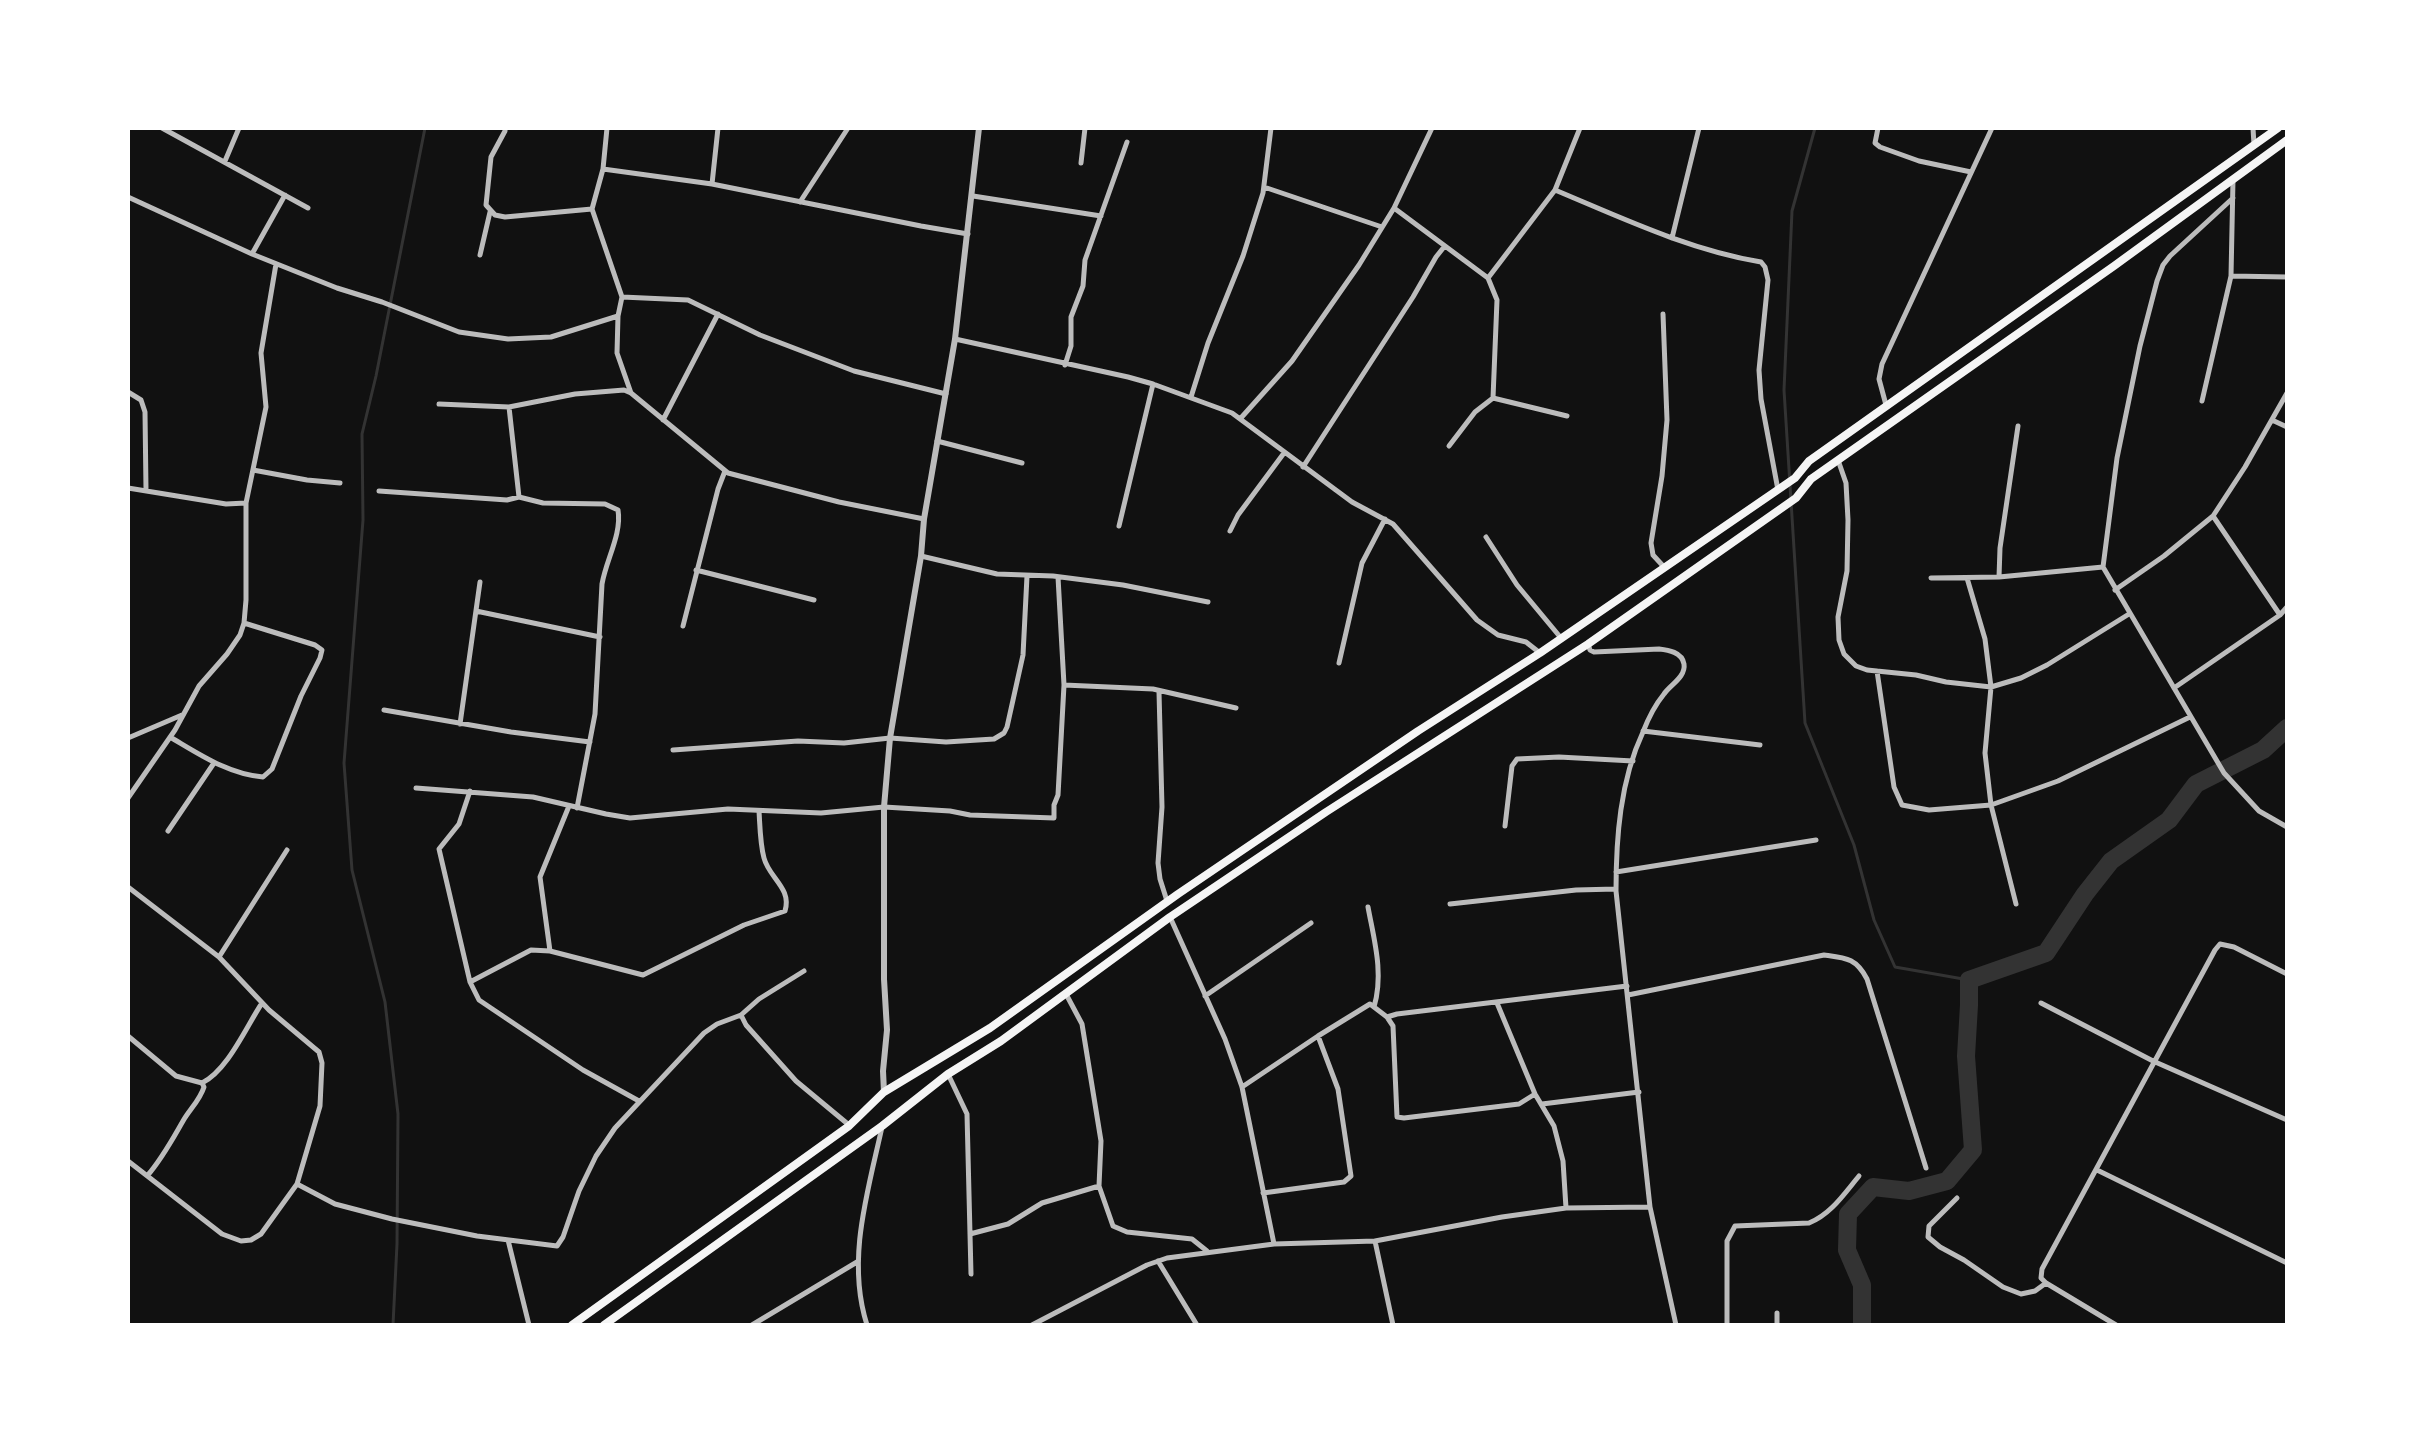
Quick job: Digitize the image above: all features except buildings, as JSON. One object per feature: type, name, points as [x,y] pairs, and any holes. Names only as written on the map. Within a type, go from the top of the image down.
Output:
[{"type":"main road","points":[[572,1325],[849,1126],[884,1092],[990,1028],[1167,901],[1540,653],[1778,490],[1795,478],[1809,461],[2278,128]]},
{"type":"main road","points":[[604,1325],[882,1126],[948,1074],[1001,1041],[1170,917],[1326,812],[1588,644],[1796,498],[1811,479],[2287,140]]},
{"type":"main road","points":[[2122,239],[2131,254]]},
{"type":"main road","points":[[1948,364],[1957,377]]},
{"type":"main road","points":[[1488,685],[1497,702]]},
{"type":"main road","points":[[990,1028],[1001,1041]]},
{"type":"street","points":[[162,128],[308,208]]},
{"type":"street","points":[[225,161],[239,128]]},
{"type":"street","points":[[607,128],[603,169],[592,209],[622,297],[617,353],[631,393]]},
{"type":"street","points":[[712,184],[718,128]]},
{"type":"street","points":[[800,202],[848,128]]},
{"type":"street","points":[[884,1092],[887,1030],[884,807],[890,738],[955,339],[979,128]]},
{"type":"street","points":[[1081,163],[1085,128]]},
{"type":"street","points":[[1191,397],[1208,343],[1243,256],[1264,187],[1271,128]]},
{"type":"street","points":[[1240,420],[1292,361],[1359,265],[1394,208],[1432,129],[1423,128]]},
{"type":"street","points":[[1488,278],[1555,190],[1580,128]]},
{"type":"street","points":[[1672,238],[1699,128]]},
{"type":"street","points":[[1878,128],[1875,143],[1880,147],[1919,161],[1971,172]]},
{"type":"street","points":[[1887,407],[1879,379],[1882,364],[1992,128]]},
{"type":"street","points":[[2253,128],[2254,145]]},
{"type":"street","points":[[505,131],[491,157],[486,205],[490,212],[505,217],[592,209]]},
{"type":"street","points":[[1065,365],[1071,346],[1071,317],[1083,286],[1085,260],[1127,142]]},
{"type":"street","points":[[603,169],[712,184],[968,234]]},
{"type":"street","points":[[2202,401],[2231,276],[2233,179]]},
{"type":"street","points":[[1264,187],[1382,227]]},
{"type":"street","points":[[1555,190],[1672,238],[1761,262],[1765,267],[1768,280],[1759,370],[1761,399],[1778,490]]},
{"type":"street","points":[[252,254],[285,195]]},
{"type":"street","points":[[973,196],[1101,216]]},
{"type":"street","points":[[128,197],[276,264],[459,332],[508,339],[551,337],[618,316]]},
{"type":"street","points":[[2233,198],[2170,256],[2157,281],[2117,458],[2103,567],[2224,773],[2259,811],[2287,827]]},
{"type":"street","points":[[1394,208],[1488,278],[1497,300],[1493,398],[1475,412],[1449,446]]},
{"type":"street","points":[[480,255],[490,212]]},
{"type":"street","points":[[1303,467],[1444,247]]},
{"type":"street","points":[[128,798],[170,737],[199,686],[240,635],[244,623],[246,503],[266,407],[261,353],[276,264]]},
{"type":"street","points":[[2231,276],[2287,277]]},
{"type":"street","points":[[622,297],[688,300],[760,335],[854,371],[946,394]]},
{"type":"street","points":[[663,420],[718,314]]},
{"type":"street","points":[[1663,314],[1667,420],[1651,543],[1653,555],[1665,568]]},
{"type":"street","points":[[955,339],[1153,384],[1232,413],[1352,502],[1393,524],[1477,620],[1498,635],[1526,642],[1540,653]]},
{"type":"street","points":[[1119,526],[1153,384]]},
{"type":"street","points":[[439,404],[509,407],[575,394],[624,390],[725,471],[742,479],[924,519]]},
{"type":"street","points":[[128,392],[141,400],[145,412],[146,491]]},
{"type":"street","points":[[2115,590],[2213,516],[2287,393]]},
{"type":"street","points":[[1493,398],[1567,416]]},
{"type":"street","points":[[509,407],[519,497]]},
{"type":"street","points":[[2272,420],[2287,427]]},
{"type":"street","points":[[1999,577],[2000,548],[2018,426]]},
{"type":"street","points":[[937,441],[1022,463]]},
{"type":"street","points":[[1230,531],[1238,515],[1284,453]]},
{"type":"street","points":[[1838,460],[1846,483],[1848,520],[1847,571],[1838,617],[1839,640],[1844,654],[1856,666],[1991,687],[2021,678],[2047,665],[2129,614]]},
{"type":"street","points":[[253,470],[340,483]]},
{"type":"street","points":[[683,626],[725,471]]},
{"type":"street","points":[[128,488],[226,504],[246,503]]},
{"type":"street","points":[[379,491],[492,499],[519,497],[543,503],[605,504],[618,510],[620,518],[602,584],[595,714],[577,808]]},
{"type":"street","points":[[2213,516],[2280,615]]},
{"type":"street","points":[[1339,663],[1362,563],[1385,519]]},
{"type":"street","points":[[1486,537],[1517,585],[1561,638]]},
{"type":"street","points":[[921,556],[997,574],[1123,585],[1208,602]]},
{"type":"street","points":[[1931,578],[1999,577],[2103,567]]},
{"type":"street","points":[[696,570],[814,600]]},
{"type":"street","points":[[673,750],[798,741],[844,743],[890,738],[965,742],[994,739],[1004,733],[1023,655],[1027,576]]},
{"type":"street","points":[[416,788],[533,797],[630,818],[704,810],[821,813],[884,807],[970,815],[1054,818],[1064,685],[1058,577]]},
{"type":"street","points":[[1967,578],[1985,639],[1991,687],[1985,753],[1991,805],[2016,904]]},
{"type":"street","points":[[460,724],[480,582]]},
{"type":"street","points":[[2174,688],[2280,615],[2287,607]]},
{"type":"street","points":[[476,611],[600,637]]},
{"type":"street","points":[[170,737],[214,763],[255,776],[263,777],[272,769],[322,650],[315,645],[244,623]]},
{"type":"street","points":[[1588,644],[1594,652],[1669,651],[1682,659],[1684,665],[1683,672],[1664,693],[1643,731],[1633,761],[1621,811],[1616,872],[1650,1207],[1676,1325]]},
{"type":"street","points":[[1877,671],[1894,787],[1902,805],[1929,810],[1991,805],[2058,781],[2190,717]]},
{"type":"street","points":[[1064,685],[1153,689],[1236,708]]},
{"type":"street","points":[[1159,692],[1162,807],[1158,863],[1167,901]]},
{"type":"street","points":[[384,710],[590,742]]},
{"type":"street","points":[[128,738],[183,714]]},
{"type":"street","points":[[1643,731],[1760,745]]},
{"type":"street","points":[[1505,826],[1512,766],[1517,759],[1559,757],[1633,761]]},
{"type":"street","points":[[168,831],[214,763]]},
{"type":"street","points":[[470,791],[459,824],[439,849],[470,982],[483,1005],[509,1019],[583,1070],[639,1101]]},
{"type":"street","points":[[550,951],[540,877],[569,806]]},
{"type":"street","points":[[470,982],[531,950],[550,951],[640,975],[744,925],[785,911],[783,887],[765,863],[759,811]]},
{"type":"street","points":[[1616,872],[1816,840]]},
{"type":"street","points":[[219,957],[287,850]]},
{"type":"street","points":[[128,887],[219,957],[262,1003],[319,1052],[322,1063],[320,1106],[297,1184],[261,1234],[251,1240],[241,1241],[222,1234],[128,1161]]},
{"type":"street","points":[[1450,904],[1576,890],[1616,889]]},
{"type":"street","points":[[1368,907],[1379,966],[1379,990],[1374,1007]]},
{"type":"street","points":[[1170,917],[1242,1087],[1274,1244]]},
{"type":"street","points":[[1205,996],[1311,923]]},
{"type":"street","points":[[2116,1325],[2046,1283],[2041,1278],[2042,1269],[2153,1061],[2220,944],[2234,947],[2287,974]]},
{"type":"street","points":[[1628,995],[1824,955],[1848,959],[1860,966],[1867,979],[1926,1168]]},
{"type":"street","points":[[297,1184],[335,1204],[412,1224],[552,1246],[560,1244],[579,1191],[596,1156],[639,1101],[704,1033],[717,1024],[741,1015],[759,999],[804,971]]},
{"type":"street","points":[[1387,1017],[1627,986]]},
{"type":"street","points":[[1066,994],[1082,1024],[1101,1141],[1099,1186],[1113,1226],[1119,1230],[1192,1239],[1208,1252]]},
{"type":"street","points":[[128,1036],[176,1076],[202,1083],[210,1079],[224,1063],[262,1003]]},
{"type":"street","points":[[1497,1003],[1535,1094],[1554,1126],[1563,1161],[1566,1208]]},
{"type":"street","points":[[2041,1003],[2153,1061],[2287,1120]]},
{"type":"street","points":[[1242,1087],[1368,1005],[1387,1017],[1393,1026],[1397,1117],[1519,1104],[1535,1094]]},
{"type":"street","points":[[741,1015],[746,1025],[796,1081],[849,1126]]},
{"type":"street","points":[[1263,1193],[1344,1182],[1351,1176],[1338,1089],[1318,1036]]},
{"type":"street","points":[[948,1074],[967,1114],[971,1274]]},
{"type":"street","points":[[147,1176],[160,1161],[200,1097],[204,1087],[202,1083]]},
{"type":"street","points":[[1542,1104],[1639,1092]]},
{"type":"street","points":[[867,1325],[858,1291],[858,1262],[864,1210],[882,1126]]},
{"type":"street","points":[[2097,1170],[2287,1263]]},
{"type":"street","points":[[1727,1325],[1726,1250],[1735,1226],[1809,1223],[1820,1219],[1859,1176]]},
{"type":"street","points":[[970,1234],[1008,1224],[1042,1203],[1099,1186]]},
{"type":"street","points":[[1957,1198],[1929,1226],[1928,1237],[1932,1242],[1977,1267],[2003,1287],[2021,1294],[2035,1291],[2046,1283]]},
{"type":"street","points":[[1032,1325],[1158,1261],[1274,1244],[1375,1241],[1566,1208],[1650,1207]]},
{"type":"street","points":[[508,1240],[529,1325]]},
{"type":"street","points":[[1375,1241],[1393,1325]]},
{"type":"street","points":[[1158,1261],[1197,1325]]},
{"type":"street","points":[[752,1325],[858,1262]]},
{"type":"street","points":[[1777,1313],[1777,1325]]},
{"type":"waterway","points":[[393,1325],[398,1114],[385,1002],[352,870],[344,763],[363,520],[362,434],[425,128]]},
{"type":"waterway","points":[[1815,128],[1792,211],[1784,390],[1805,723],[1854,845],[1874,920],[1895,967],[1969,980]]},
{"type":"waterway","points":[[1862,1325],[1862,1285],[1847,1250],[1848,1214],[1873,1187],[1909,1191],[1947,1181],[1973,1150],[1966,1056],[1969,980],[2046,953],[2111,861],[2169,820],[2196,784],[2263,750],[2287,728]]}]
